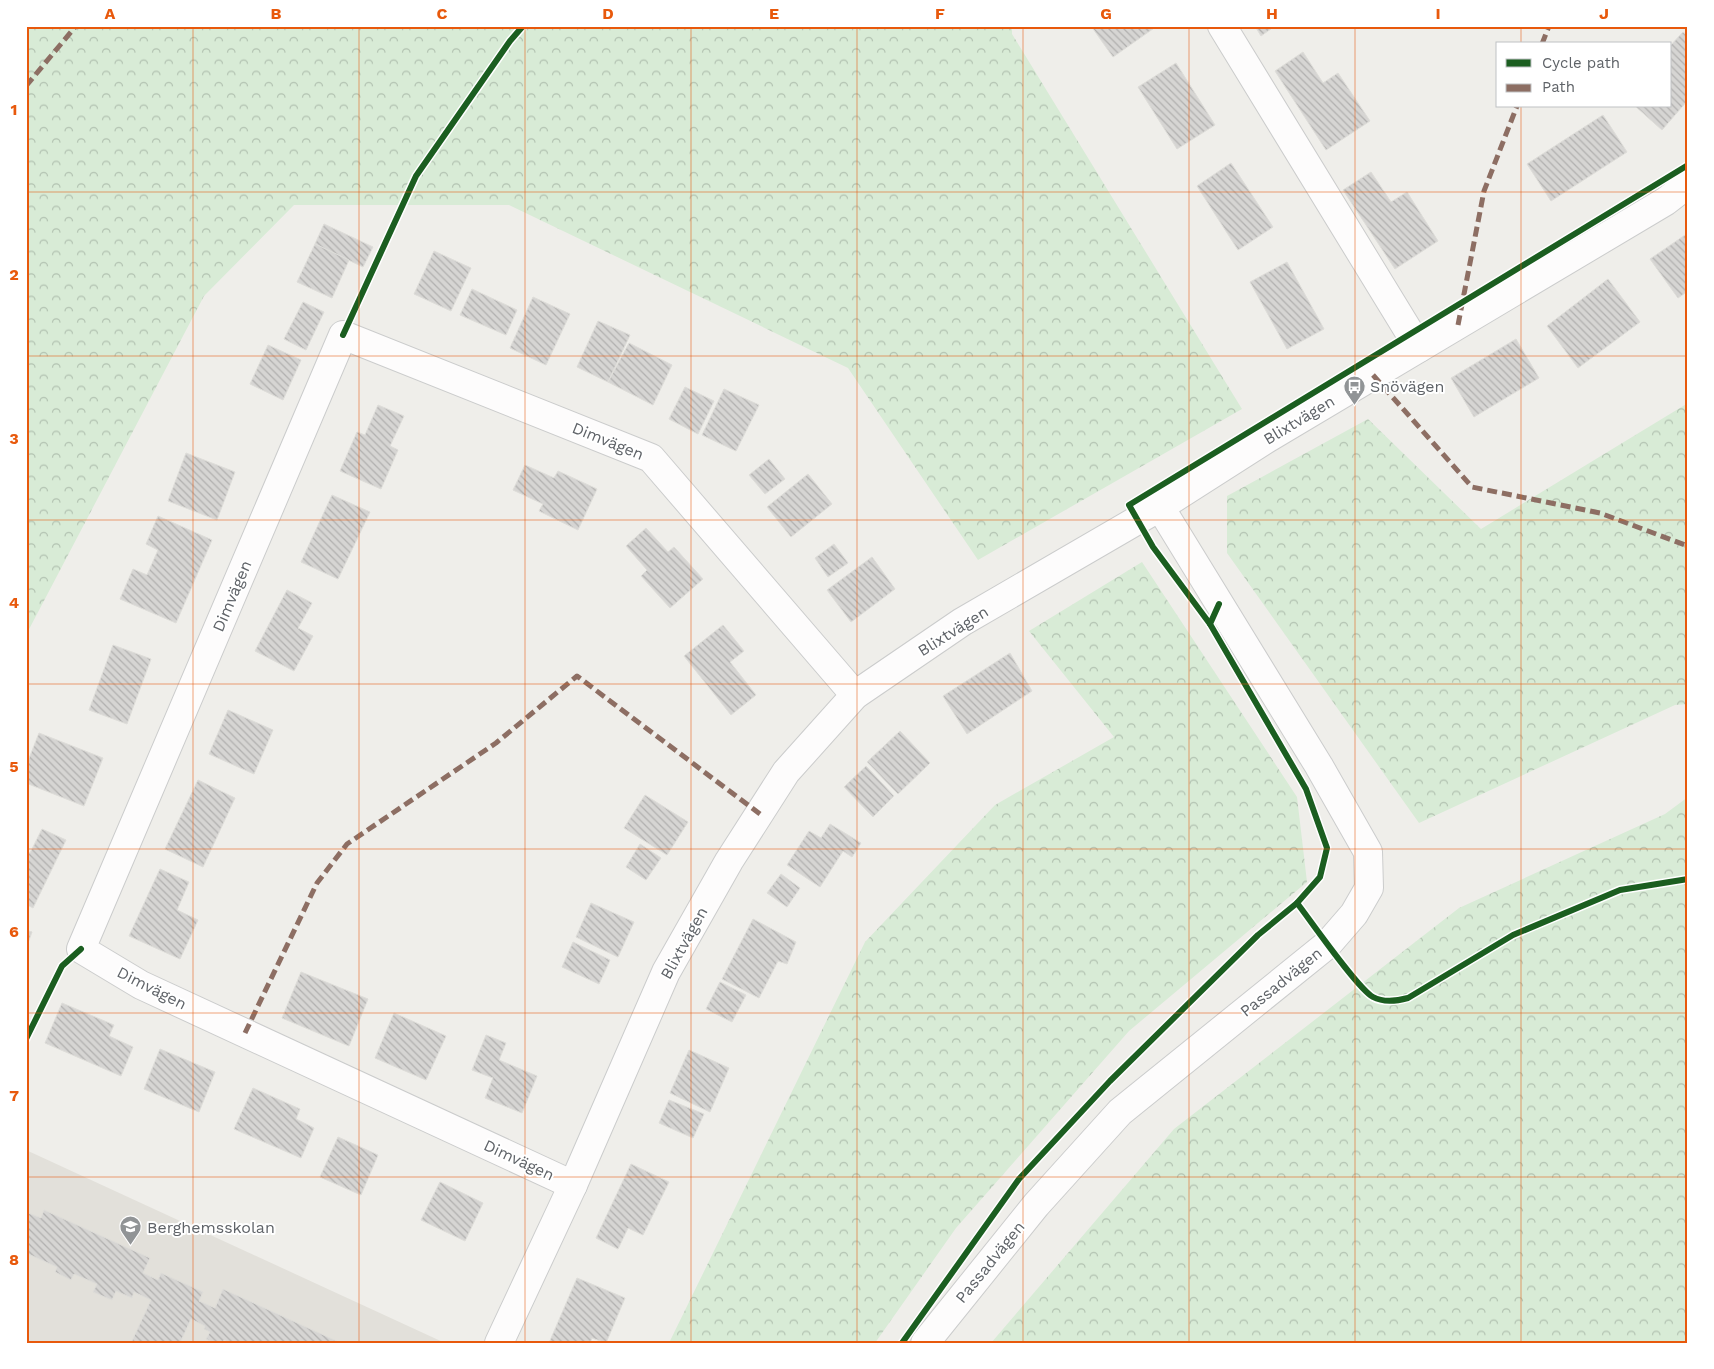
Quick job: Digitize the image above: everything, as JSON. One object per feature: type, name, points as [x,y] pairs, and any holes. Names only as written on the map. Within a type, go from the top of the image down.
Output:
[{"type":"street","points":[[1222,26],[1419,348]]},
{"type":"street","name":"Blixtvägen","points":[[499,1343],[573,1185],[666,972],[729,862],[786,772],[856,695],[962,622],[1160,508],[1268,438],[1666,201],[1688,184]]},
{"type":"street","name":"Dimvägen","points":[[573,1185],[141,985],[81,949],[343,334],[651,458],[856,695]]},
{"type":"street","name":"Passadvägen","points":[[925,1343],[1036,1205],[1120,1112],[1328,944],[1354,914],[1369,888],[1368,852],[1320,766],[1160,508]]},
{"type":"shaded area","name":"Berghemsskolan","points":[[26,1150],[445,1343],[26,1343]]},
{"type":"green space","points":[[26,26],[1012,26],[1012,34],[1242,409],[978,560],[848,368],[509,205],[294,205],[204,296],[26,635]]},
{"type":"green space","points":[[1688,403],[1688,704],[1675,705],[1419,823],[1227,553],[1227,496],[1368,419],[1481,529]]},
{"type":"green space","points":[[1142,562],[1297,797],[1307,882],[1129,1031],[956,1228],[875,1343],[669,1343],[865,942],[995,805],[1114,737],[1029,631]]},
{"type":"green space","points":[[1688,797],[1688,1343],[991,1343],[1174,1129],[1459,908],[1665,814]]},
{"type":"building","points":[[1091,26],[1157,26],[1113,57]]},
{"type":"building","points":[[1255,26],[1275,26],[1261,36]]},
{"type":"building","points":[[1683,32],[1688,36],[1688,100],[1662,130],[1637,108],[1672,108],[1672,44]]},
{"type":"building","points":[[1303,52],[1323,83],[1338,73],[1370,121],[1326,150],[1275,71]]},
{"type":"building","points":[[1176,63],[1215,125],[1177,149],[1138,87]]},
{"type":"building","points":[[1603,115],[1627,152],[1551,201],[1527,164]]},
{"type":"building","points":[[1231,163],[1273,227],[1238,250],[1197,186]]},
{"type":"building","points":[[1371,172],[1391,202],[1407,192],[1438,241],[1395,269],[1343,190]]},
{"type":"building","points":[[324,224],[373,247],[363,267],[315,244]]},
{"type":"building","points":[[1688,233],[1688,291],[1678,298],[1650,259]]},
{"type":"building","points":[[315,244],[349,260],[332,298],[297,282]]},
{"type":"building","points":[[434,251],[471,268],[451,311],[414,294]]},
{"type":"building","points":[[1287,262],[1324,329],[1287,349],[1250,282]]},
{"type":"building","points":[[1608,279],[1640,322],[1578,368],[1547,326]]},
{"type":"building","points":[[472,289],[517,310],[506,335],[460,315]]},
{"type":"building","points":[[533,297],[570,314],[546,365],[510,348]]},
{"type":"building","points":[[303,302],[324,312],[306,350],[284,339]]},
{"type":"building","points":[[598,321],[630,335],[608,382],[577,367]]},
{"type":"building","points":[[1516,339],[1539,378],[1474,417],[1451,378]]},
{"type":"building","points":[[629,343],[672,365],[653,405],[608,382]]},
{"type":"building","points":[[268,345],[301,360],[283,400],[250,384]]},
{"type":"building","points":[[685,387],[714,401],[698,434],[669,419]]},
{"type":"building","points":[[724,389],[759,405],[736,451],[702,435]]},
{"type":"building","points":[[378,405],[404,416],[390,446],[398,450],[381,489],[340,471],[357,432],[365,435]]},
{"type":"building","points":[[186,453],[235,472],[217,520],[168,501]]},
{"type":"building","points":[[769,459],[785,479],[765,494],[749,475]]},
{"type":"building","points":[[525,465],[554,478],[558,471],[597,489],[578,530],[539,511],[543,504],[513,490]]},
{"type":"building","points":[[808,474],[832,504],[791,537],[767,507]]},
{"type":"building","points":[[332,495],[370,512],[338,579],[301,562]]},
{"type":"building","points":[[158,516],[212,540],[176,623],[120,599],[133,569],[147,575],[158,550],[146,544]]},
{"type":"building","points":[[646,528],[668,552],[674,547],[703,579],[670,608],[641,576],[647,570],[626,546]]},
{"type":"building","points":[[834,544],[848,563],[828,577],[815,558]]},
{"type":"building","points":[[872,557],[895,589],[851,622],[827,590]]},
{"type":"building","points":[[287,590],[312,603],[298,628],[313,636],[294,671],[255,651]]},
{"type":"building","points":[[723,625],[744,651],[730,662],[756,695],[731,715],[684,656]]},
{"type":"building","points":[[113,645],[151,659],[127,724],[89,710]]},
{"type":"building","points":[[1010,653],[1032,691],[967,734],[943,696]]},
{"type":"building","points":[[228,710],[273,730],[254,774],[209,754]]},
{"type":"building","points":[[900,731],[930,763],[898,794],[867,762]]},
{"type":"building","points":[[39,733],[103,758],[84,806],[26,783],[26,766]]},
{"type":"building","points":[[866,766],[894,796],[873,817],[844,787]]},
{"type":"building","points":[[198,780],[235,798],[203,867],[165,849]]},
{"type":"building","points":[[645,795],[688,822],[667,855],[624,828]]},
{"type":"building","points":[[830,824],[861,843],[852,857],[843,851],[820,887],[787,865],[809,831],[821,838]]},
{"type":"building","points":[[42,829],[66,840],[33,908],[26,904],[26,851],[30,853]]},
{"type":"building","points":[[640,844],[661,858],[646,880],[626,867]]},
{"type":"building","points":[[160,869],[189,882],[177,910],[198,920],[180,959],[129,936]]},
{"type":"building","points":[[781,874],[800,888],[787,907],[767,893]]},
{"type":"building","points":[[591,903],[634,922],[618,957],[576,937]]},
{"type":"building","points":[[753,919],[796,942],[787,964],[778,961],[759,998],[722,979]]},
{"type":"building","points":[[26,930],[32,932],[26,948]]},
{"type":"building","points":[[573,942],[610,960],[599,984],[562,967]]},
{"type":"building","points":[[301,972],[368,999],[349,1046],[282,1018]]},
{"type":"building","points":[[720,982],[746,995],[732,1022],[706,1009]]},
{"type":"building","points":[[62,1003],[114,1025],[109,1036],[133,1047],[121,1076],[45,1043]]},
{"type":"building","points":[[394,1013],[446,1036],[426,1080],[375,1058]]},
{"type":"building","points":[[486,1035],[506,1043],[499,1060],[537,1076],[522,1113],[485,1098],[493,1078],[472,1070]]},
{"type":"building","points":[[160,1049],[215,1072],[199,1112],[144,1089]]},
{"type":"building","points":[[689,1050],[729,1068],[710,1112],[670,1093]]},
{"type":"building","points":[[253,1088],[300,1109],[296,1119],[314,1128],[301,1158],[234,1129]]},
{"type":"building","points":[[669,1100],[704,1114],[693,1138],[659,1123]]},
{"type":"building","points":[[338,1137],[378,1155],[361,1195],[320,1177]]},
{"type":"building","points":[[631,1164],[669,1182],[643,1235],[628,1228],[618,1249],[596,1238]]},
{"type":"building","points":[[440,1182],[483,1203],[465,1241],[421,1220]]},
{"type":"building","points":[[44,1210],[150,1258],[143,1273],[158,1280],[161,1273],[203,1292],[199,1301],[215,1308],[223,1289],[341,1343],[229,1343],[224,1340],[223,1343],[214,1343],[206,1339],[210,1332],[204,1329],[205,1326],[191,1319],[180,1343],[131,1343],[151,1300],[134,1292],[132,1298],[116,1291],[112,1300],[93,1292],[97,1284],[74,1274],[71,1280],[55,1272],[57,1267],[26,1253],[26,1212],[41,1218]]},
{"type":"building","points":[[577,1278],[625,1298],[606,1343],[592,1338],[590,1343],[549,1343]]},
{"type":"marked path","points":[[26,86],[76,26]]},
{"type":"marked path","points":[[1543,42],[1549,26]]},
{"type":"marked path","points":[[1458,325],[1484,191],[1516,108]]},
{"type":"marked path","points":[[1373,375],[1472,487],[1600,513],[1688,546]]},
{"type":"marked path","points":[[245,1033],[317,883],[347,844],[496,743],[577,676],[760,814]]},
{"type":"cycle path","points":[[343,335],[416,176],[510,41],[523,26]]},
{"type":"cycle path","points":[[1210,624],[1153,547],[1129,505],[1688,165]]},
{"type":"cycle path","points":[[902,1343],[1019,1179],[1110,1081],[1258,935],[1297,903],[1320,877],[1327,848],[1306,789],[1210,624],[1219,604]]},
{"type":"cycle path","points":[[1297,903],[1356,981],[1373,997],[1390,1001],[1408,998],[1513,935],[1620,890],[1688,879]]},
{"type":"cycle path","points":[[26,1039],[62,966],[81,949]]},
{"type":"place","name":"Snövägen","points":[[1354,405]]},
{"type":"place","name":"Berghemsskolan","points":[[131,1246]]}]
